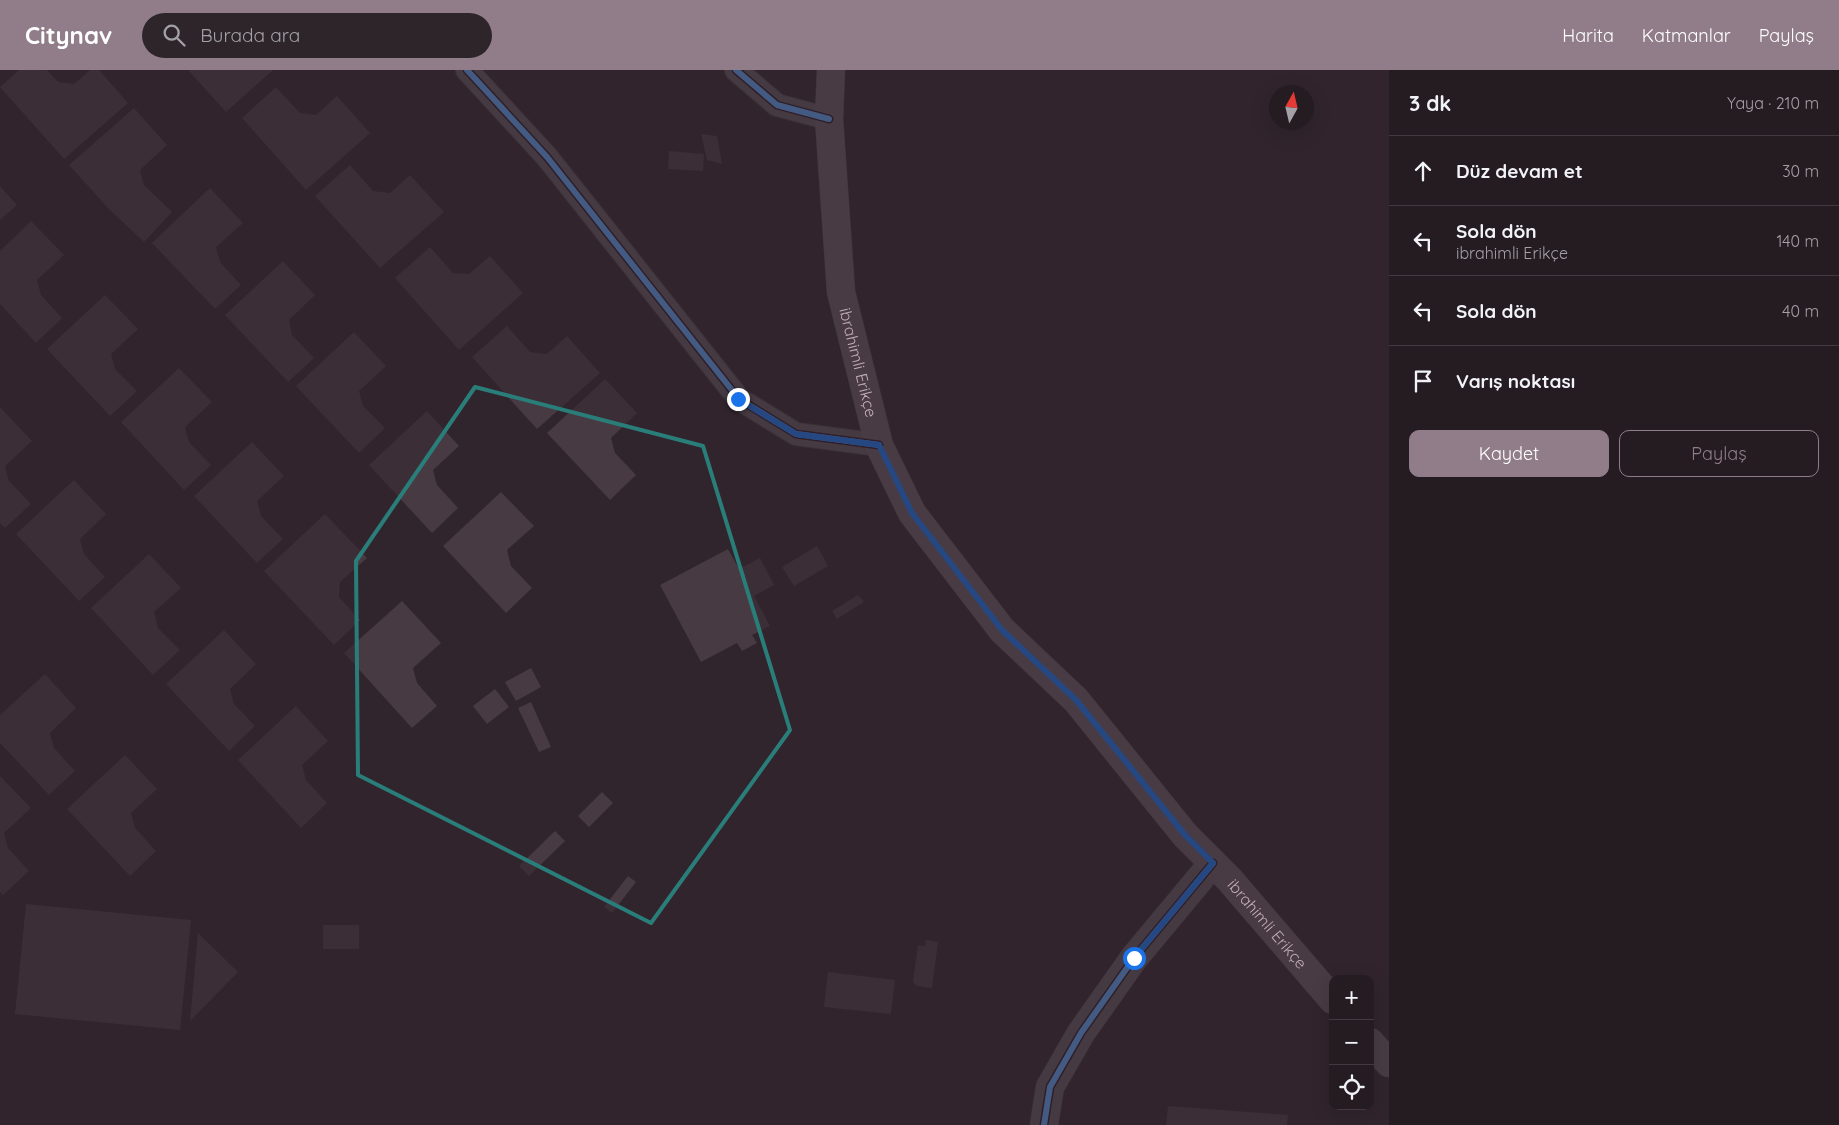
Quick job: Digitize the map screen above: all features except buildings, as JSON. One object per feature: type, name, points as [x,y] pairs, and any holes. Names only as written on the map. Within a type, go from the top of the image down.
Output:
[{"type":"main road","name":"ibrahimli Erikçe","points":[[831,70],[830,119],[841,292],[879,445],[912,513],[1002,630],[1076,700],[1185,835],[1229,879],[1329,995]]},
{"type":"main road","points":[[1374,1046],[1389,1063]]},
{"type":"street","points":[[467,70],[547,157],[738,399],[796,434],[879,445]]},
{"type":"street","points":[[736,70],[777,105],[830,119]]},
{"type":"street","points":[[1044,1125],[1050,1087],[1081,1033],[1134,958],[1213,863]]},
{"type":"highlighted area","points":[[475,387],[703,446],[790,730],[651,923],[358,775],[356,561]]},
{"type":"cycle path","points":[[467,70],[547,157],[739,399],[796,434],[879,445]]},
{"type":"cycle path","points":[[736,70],[777,105],[829,119]]},
{"type":"cycle path","points":[[1044,1125],[1050,1087],[1081,1033],[1134,958],[1213,863]]},
{"type":"route","points":[[738,399],[796,434],[879,445],[912,513],[1002,630],[1076,700],[1185,835],[1213,863],[1134,958]]}]
